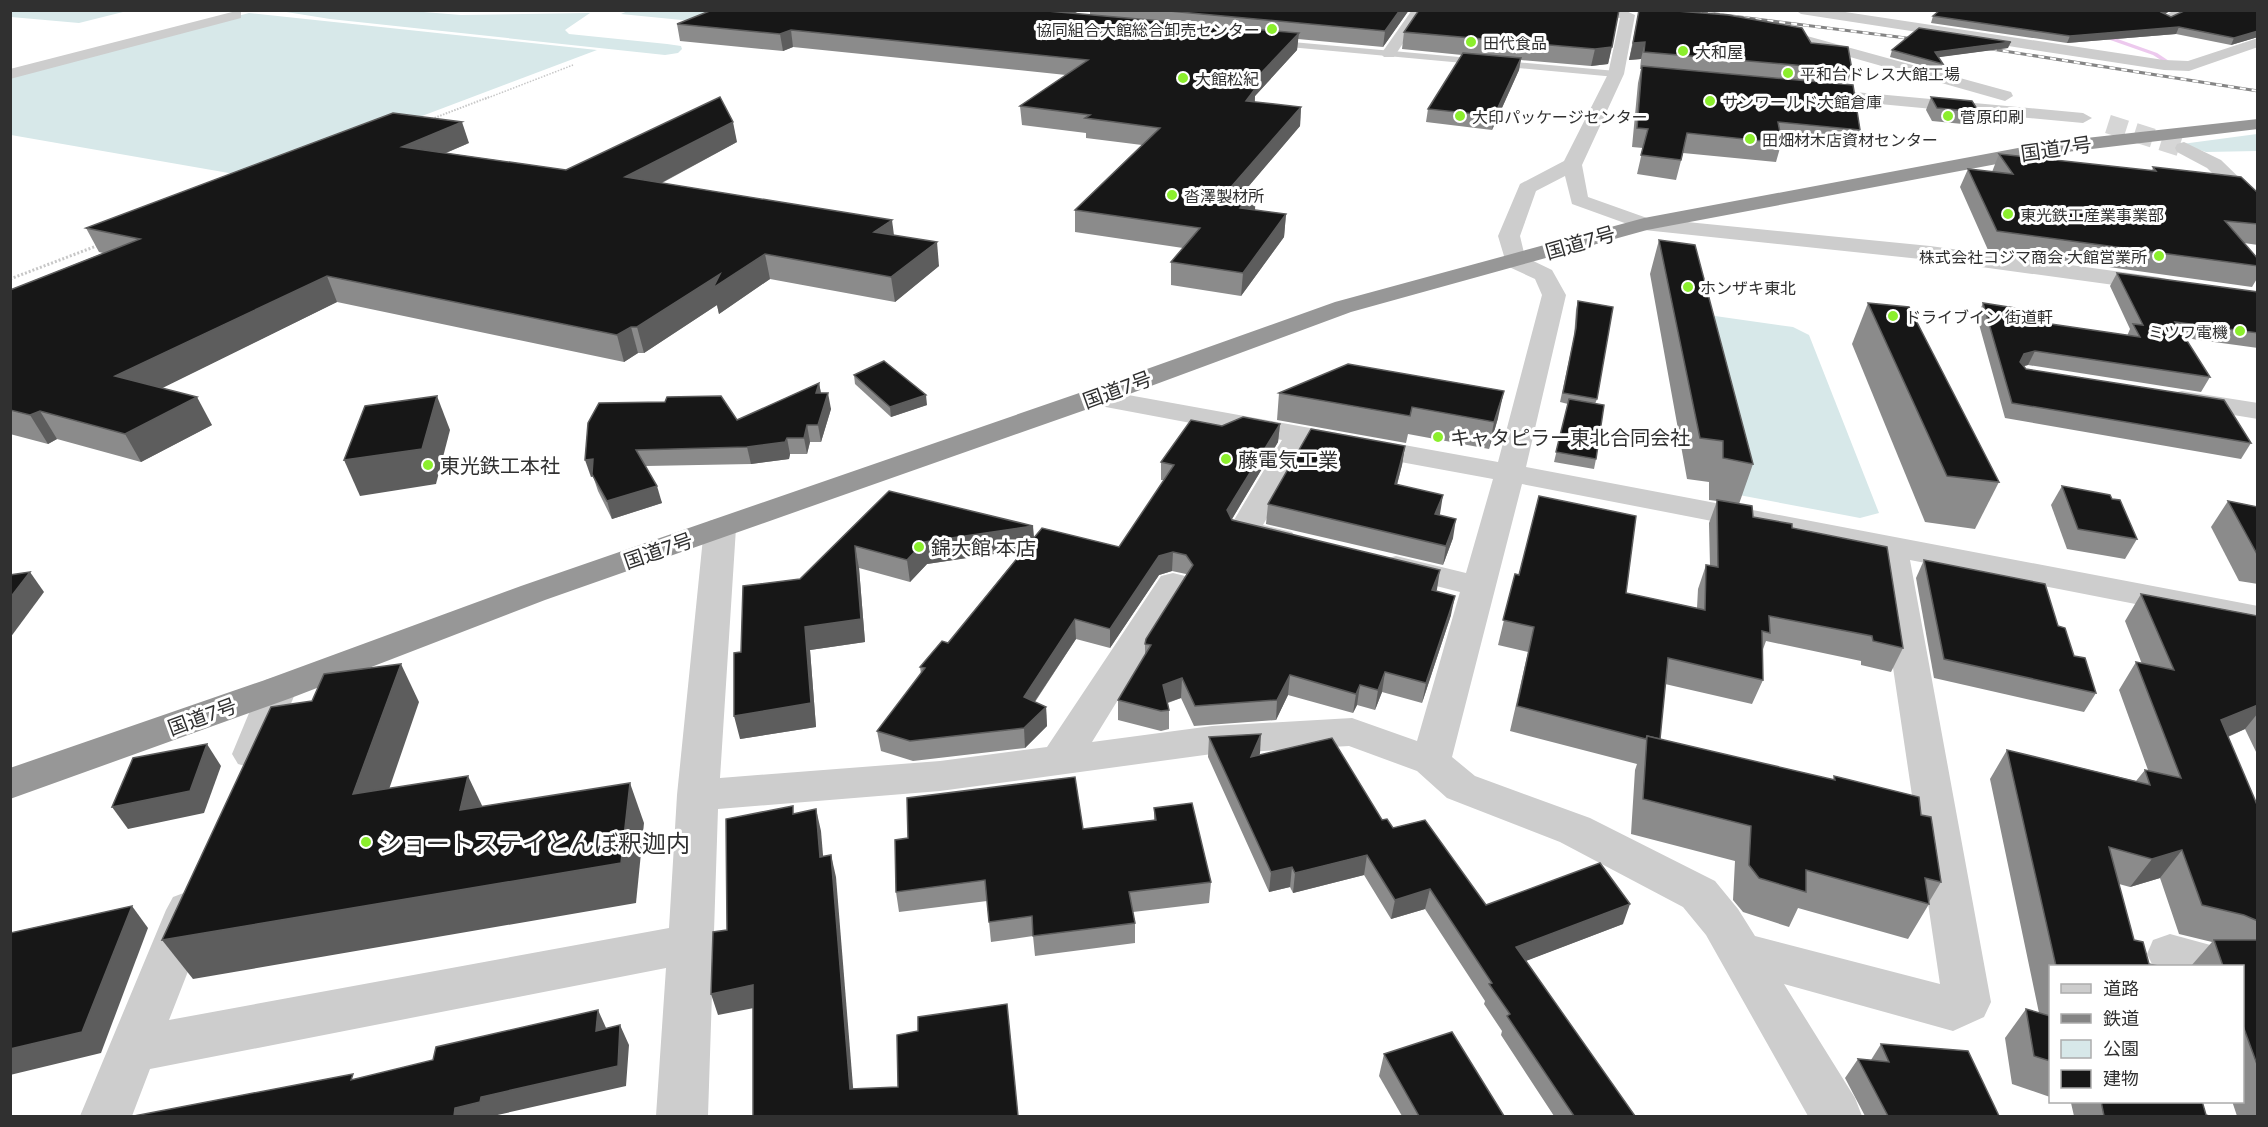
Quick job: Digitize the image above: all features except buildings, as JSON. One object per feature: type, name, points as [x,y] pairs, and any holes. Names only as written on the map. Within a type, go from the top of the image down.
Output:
[{"type":"highway","name":"国道7号","points":[[10,784],[278,689],[532,593],[1095,397],[1343,307],[1644,224],[2050,148],[2258,124]]},
{"type":"street","points":[[1389,54],[1419,10]]},
{"type":"street","points":[[1577,10],[1634,16],[1621,75],[1572,165],[1573,181],[1579,200],[1644,224],[1930,253],[2176,286]]},
{"type":"street","points":[[2167,18],[2190,10]]},
{"type":"street","points":[[1791,36],[1792,20],[1802,11],[2164,65],[2189,66],[2258,42]]},
{"type":"street","points":[[10,74],[236,15]]},
{"type":"street","points":[[1751,30],[1791,36],[2100,122]]},
{"type":"street","points":[[1791,91],[2083,118]]},
{"type":"street","points":[[2184,148],[2214,164],[2258,208]]},
{"type":"street","points":[[1431,761],[1510,472],[1554,295],[1544,275],[1515,261],[1509,237],[1527,188],[1572,165]]},
{"type":"street","points":[[2154,395],[2258,411]]},
{"type":"street","points":[[1095,397],[1510,472],[2258,617]]},
{"type":"street","points":[[1300,434],[1244,530],[1311,546]]},
{"type":"street","points":[[682,1116],[698,795],[720,528]]},
{"type":"street","points":[[1738,951],[1953,1009],[1967,1002],[1890,546]]},
{"type":"street","points":[[1367,559],[1479,586]]},
{"type":"street","points":[[1059,760],[1173,583]]},
{"type":"street","points":[[238,787],[278,689]]},
{"type":"street","points":[[698,795],[940,776],[1212,740],[1352,732],[1431,761],[1461,787],[1575,830],[1699,894],[1722,922],[1836,1116]]},
{"type":"street","points":[[106,1116],[203,875]]},
{"type":"street","points":[[132,1050],[691,943]]},
{"type":"street","points":[[2170,954],[2215,965]]},
{"type":"lane","points":[[1259,42],[1621,75]]},
{"type":"path","points":[[424,122],[573,65]]},
{"type":"path","points":[[10,279],[99,245]]},
{"type":"green space","points":[[131,10],[79,23],[11,17],[11,11]]},
{"type":"green space","points":[[630,10],[744,11],[712,23],[621,14]]},
{"type":"green space","points":[[280,11],[411,11],[461,15],[590,13],[565,30],[569,34],[667,44],[681,46],[682,49],[678,53],[665,55],[330,19]]},
{"type":"green space","points":[[249,13],[597,50],[258,178],[11,135],[11,76]]},
{"type":"green space","points":[[2257,134],[2257,151],[2206,152],[2182,144]]},
{"type":"green space","points":[[1701,314],[1793,327],[1809,335],[1879,513],[1860,518],[1739,495]]},
{"type":"waterway","points":[[2098,34],[2155,54],[2166,61]]},
{"type":"tunnel","points":[[2108,124],[2184,148]]},
{"type":"railway","points":[[1684,10],[1922,40]]},
{"type":"railway","points":[[1979,47],[2258,91]]},
{"type":"place","name":"協同組合大館総合卸売センター","points":[[1272,29]]},
{"type":"place","name":"田代食品","points":[[1471,42]]},
{"type":"place","name":"大和屋","points":[[1683,51]]},
{"type":"place","name":"平和台ドレス大館工場","points":[[1788,73]]},
{"type":"place","name":"大館松紀","points":[[1183,78]]},
{"type":"place","name":"サンワールド大館倉庫","points":[[1710,101]]},
{"type":"place","name":"大印パッケージセンター","points":[[1460,116]]},
{"type":"place","name":"菅原印刷","points":[[1948,116]]},
{"type":"place","name":"田畑材木店資材センター","points":[[1750,139]]},
{"type":"place","name":"沓澤製材所","points":[[1172,195]]},
{"type":"place","name":"東光鉄工産業事業部","points":[[2008,214]]},
{"type":"place","name":"株式会社コジマ商会 大館営業所","points":[[2159,256]]},
{"type":"place","name":"ホンザキ東北","points":[[1688,287]]},
{"type":"place","name":"ドライブイン 街道軒","points":[[1893,316]]},
{"type":"place","name":"ミツワ電機","points":[[2240,331]]},
{"type":"place","name":"キャタピラー東北合同会社","points":[[1438,437]]},
{"type":"place","name":"藤電気工業","points":[[1226,459]]},
{"type":"place","name":"東光鉄工本社","points":[[428,465]]},
{"type":"place","name":"錦大館 本店","points":[[919,547]]},
{"type":"place","name":"ショートステイとんぼ釈迦内","points":[[366,842]]}]
